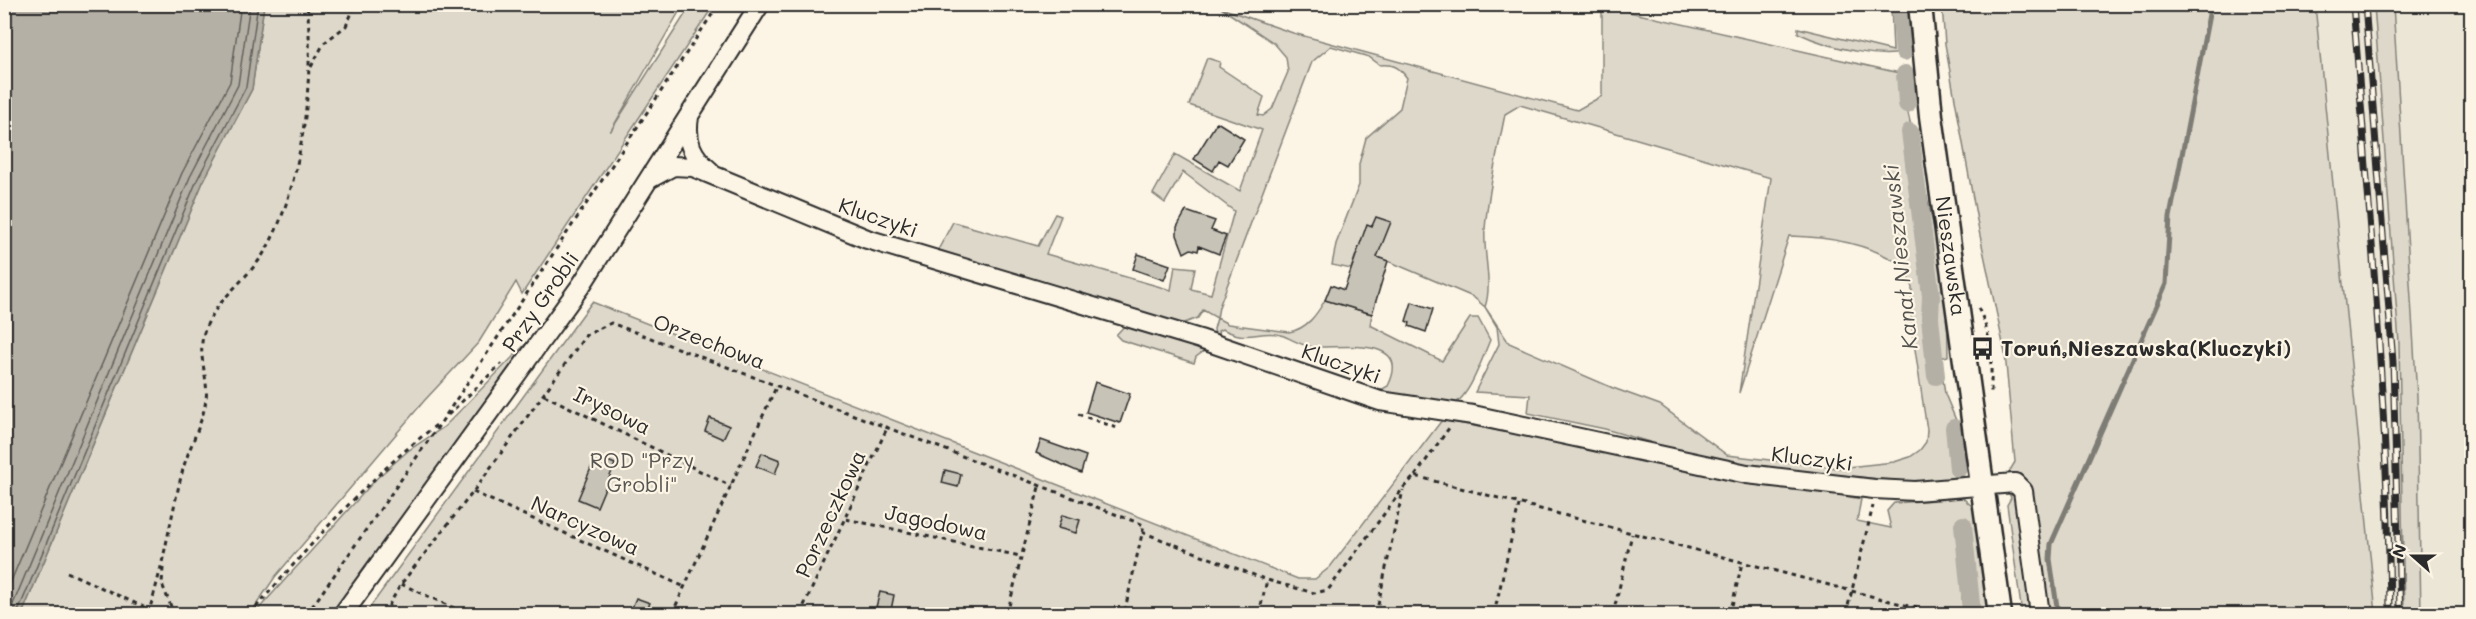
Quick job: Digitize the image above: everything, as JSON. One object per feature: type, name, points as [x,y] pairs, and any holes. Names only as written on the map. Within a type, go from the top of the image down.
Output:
[{"type":"main road","name":"Nieszawska","points":[[1920,4],[1932,128],[2000,615]]},
{"type":"street","name":"Przy Grobli","points":[[344,615],[582,284],[760,4]]},
{"type":"street","name":"Kluczyki","points":[[690,113],[687,130],[689,145],[697,160],[711,173]]},
{"type":"street","name":"Kluczyki","points":[[649,178],[673,166],[693,167],[867,239],[1200,339],[1380,401],[1459,414],[1747,474],[1874,489],[1915,491],[2010,483],[2023,491],[2040,615]]},
{"type":"path","points":[[149,612],[163,562],[182,473],[206,398],[201,362],[204,335],[216,308],[260,258],[277,231],[299,151],[310,69],[307,4]]},
{"type":"path","points":[[310,69],[324,43],[346,26],[356,4]]},
{"type":"path","points":[[308,615],[442,421],[719,4]]},
{"type":"path","name":"Orzechowa","points":[[384,615],[401,584],[473,492],[586,335],[611,322],[1040,483],[1144,525],[1142,532]]},
{"type":"path","points":[[249,615],[314,540],[387,465],[442,421],[508,357]]},
{"type":"path","points":[[672,615],[777,386]]},
{"type":"path","name":"Irysowa","points":[[544,395],[731,486]]},
{"type":"path","points":[[1078,414],[1117,428]]},
{"type":"path","points":[[1124,615],[1142,532],[1267,580],[1314,592],[1328,590],[1459,414]]},
{"type":"path","name":"Porzeczkowa","points":[[800,615],[888,426]]},
{"type":"path","points":[[1415,476],[1924,610],[1922,615]]},
{"type":"path","points":[[1007,615],[1040,483]]},
{"type":"path","points":[[1376,615],[1404,487]]},
{"type":"path","points":[[1846,615],[1871,524],[1874,489]]},
{"type":"path","name":"Narcyzowa","points":[[473,492],[685,587]]},
{"type":"path","points":[[1494,615],[1519,505]]},
{"type":"path","name":"Jagodowa","points":[[845,519],[1020,556]]},
{"type":"path","points":[[1613,615],[1632,534]]},
{"type":"path","points":[[163,562],[162,584],[174,615]]},
{"type":"path","points":[[1730,615],[1742,563]]},
{"type":"path","points":[[67,572],[159,615]]},
{"type":"path","points":[[1259,615],[1267,580]]},
{"type":"path","points":[[401,584],[468,615]]},
{"type":"shaded area","points":[[2313,5],[2471,5],[2471,614],[2350,614]]},
{"type":"green space","points":[[2081,4],[2088,7],[2095,5],[2094,12],[2097,8],[2099,12],[2102,7],[2104,9],[2102,4],[2315,5],[2376,614],[2047,614],[2027,484],[2020,475],[2009,472],[2015,462],[2005,353],[1978,226],[1945,44],[1942,5]]},
{"type":"green space","points":[[264,5],[683,5],[610,132],[691,5],[714,5],[522,294],[516,282],[479,342],[424,401],[275,577],[250,614],[22,614],[203,182],[252,89]]},
{"type":"green space","points":[[1602,5],[1631,5],[1629,12],[1899,73],[1947,286],[1942,289],[1947,291],[1948,356],[1940,358],[1945,394],[1963,437],[1965,453],[1970,453],[1969,463],[1963,475],[1958,479],[1929,484],[1721,463],[1605,429],[1528,413],[1530,395],[1475,392],[1499,344],[1497,327],[1485,307],[1473,297],[1393,263],[1357,251],[1351,269],[1332,265],[1336,244],[1359,185],[1359,164],[1366,138],[1400,108],[1407,78],[1396,67],[1380,65],[1369,57],[1331,46],[1312,62],[1219,307],[1217,318],[1203,310],[1198,318],[1179,325],[938,250],[953,222],[1038,246],[1055,214],[1061,216],[1046,254],[1171,290],[1175,266],[1195,268],[1191,289],[1211,294],[1234,211],[1183,172],[1165,203],[1153,194],[1175,154],[1240,191],[1262,130],[1189,105],[1207,58],[1220,62],[1219,67],[1264,97],[1258,115],[1263,116],[1272,109],[1288,72],[1286,57],[1274,43],[1221,8],[1293,33],[1577,110],[1602,96]],"holes":[[[1520,105],[1771,178],[1739,393],[1789,236],[1848,243],[1876,252],[1903,266],[1912,287],[1911,322],[1927,430],[1926,442],[1910,457],[1894,462],[1838,468],[1727,455],[1660,405],[1613,388],[1509,343],[1485,307],[1487,298],[1486,215],[1505,114]]]},
{"type":"green space","points":[[1891,5],[1912,5],[1915,48],[1904,52],[1874,54],[1840,48],[1798,33],[1798,28],[1893,51]]},
{"type":"green space","points":[[2374,5],[2393,5],[2417,397],[2421,614],[2404,614],[2399,343]]},
{"type":"green space","points":[[1325,300],[1372,314],[1370,325],[1442,361],[1470,318],[1478,318],[1490,340],[1475,377],[1463,396],[1450,406],[1438,406],[1373,391],[1293,365],[1381,390],[1388,386],[1393,370],[1391,359],[1383,352],[1357,347],[1311,347],[1275,334],[1244,336],[1222,329],[1218,331],[1222,340],[1215,337],[1214,329],[1217,318],[1228,324],[1289,332],[1301,328],[1311,320]]},
{"type":"green space","name":"ROD \"Przy Grobli\"","points":[[592,302],[1298,579],[1315,579],[1330,567],[1442,420],[1861,499],[1857,521],[1891,528],[1887,511],[1894,503],[1963,498],[1975,509],[1989,614],[1975,614],[1967,543],[1964,544],[1966,578],[1961,579],[1963,614],[365,614]]},
{"type":"green space","points":[[561,308],[542,337],[382,544],[332,614],[254,614],[377,478],[409,450],[444,427]]},
{"type":"green space","points":[[1127,323],[1207,349],[1196,357],[1194,363],[1121,340],[1116,335]]},
{"type":"green space","points":[[2009,493],[2017,498],[2036,614],[2022,614],[2007,505],[2011,498]]},
{"type":"water","points":[[4,5],[264,5],[252,89],[203,182],[22,614],[4,614]]},
{"type":"building","points":[[1217,122],[1244,139],[1228,165],[1219,160],[1213,171],[1194,159]]},
{"type":"building","points":[[1186,211],[1215,221],[1211,230],[1226,236],[1219,254],[1199,246],[1198,251],[1191,249],[1184,253],[1177,235],[1177,227]]},
{"type":"building","points":[[1376,217],[1391,222],[1377,257],[1388,261],[1372,314],[1325,300],[1331,285],[1344,290],[1367,224],[1372,226]]},
{"type":"building","points":[[1138,254],[1170,265],[1164,280],[1133,269]]},
{"type":"building","points":[[1412,302],[1433,309],[1426,332],[1409,326],[1410,323],[1406,321]]},
{"type":"building","points":[[1095,382],[1130,394],[1120,423],[1086,412]]},
{"type":"building","points":[[710,418],[729,426],[723,439],[705,431]]},
{"type":"building","points":[[1041,440],[1086,456],[1081,473],[1036,453]]},
{"type":"building","points":[[762,453],[780,460],[775,474],[756,466]]},
{"type":"building","points":[[596,456],[615,464],[597,507],[578,499]]},
{"type":"building","points":[[945,470],[961,474],[958,487],[942,483]]},
{"type":"building","points":[[1062,515],[1080,520],[1076,533],[1058,528]]},
{"type":"building","points":[[880,592],[894,595],[891,610],[876,607]]},
{"type":"building","points":[[636,598],[650,603],[645,615],[629,615]]},
{"type":"waterway","name":"Kanał Nieszawski","points":[[1900,4],[1904,52]]},
{"type":"waterway","points":[[2058,614],[2050,559],[2051,544],[2166,284],[2170,217],[2211,4]]},
{"type":"waterway","name":"Kanał Nieszawski","points":[[1905,74],[1907,104]]},
{"type":"waterway","name":"Kanał Nieszawski","points":[[1910,132],[1931,296],[1930,318],[1936,376]]},
{"type":"waterway","name":"Kanał Nieszawski","points":[[1954,428],[1958,469]]},
{"type":"waterway","name":"Kanał Nieszawski","points":[[1963,525],[1972,614]]},
{"type":"railway","points":[[2353,4],[2382,385],[2390,614]]},
{"type":"railway","points":[[2365,4],[2393,362],[2400,614]]},
{"type":"place","name":"Toruń,Nieszawska(Kluczyki)","points":[[1983,349]]}]
